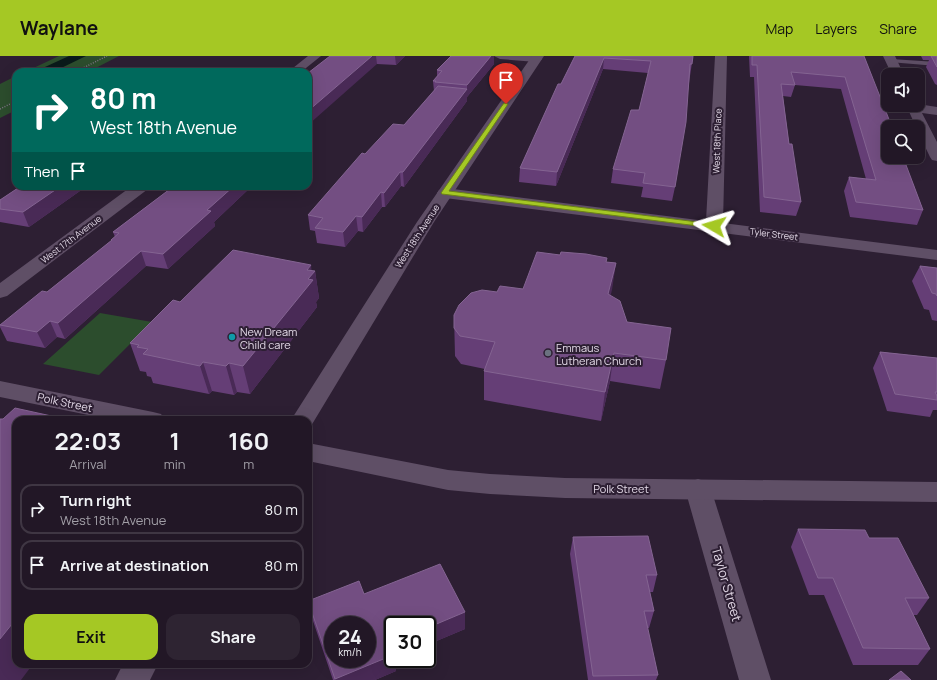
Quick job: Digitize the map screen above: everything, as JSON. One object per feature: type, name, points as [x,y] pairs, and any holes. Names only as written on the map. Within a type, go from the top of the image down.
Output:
[{"type":"street","points":[[299,68],[315,56]]},
{"type":"street","points":[[500,56],[537,58]]},
{"type":"street","name":"West 18th Place","points":[[714,226],[721,56]]},
{"type":"street","name":"West 18th Avenue","points":[[306,416],[364,323],[387,282],[445,193],[537,58]]},
{"type":"street","points":[[890,58],[895,68]]},
{"type":"street","points":[[925,109],[937,111]]},
{"type":"street","points":[[915,112],[937,157]]},
{"type":"street","name":"West 17th Avenue","points":[[0,292],[137,190]]},
{"type":"street","name":"Tyler Street","points":[[445,193],[937,255]]},
{"type":"street","name":"Polk Street","points":[[0,389],[129,416]]},
{"type":"street","name":"Polk Street","points":[[312,453],[448,480],[490,484],[565,488],[937,492]]},
{"type":"street","name":"Taylor Street","points":[[698,489],[755,680]]},
{"type":"street","points":[[131,680],[139,668]]},
{"type":"lane","points":[[890,58],[937,64]]},
{"type":"path","points":[[83,68],[107,56]]},
{"type":"path","points":[[0,109],[12,104]]},
{"type":"green space","points":[[59,56],[119,56],[96,68],[34,68]]},
{"type":"green space","points":[[12,78],[12,112],[0,118],[0,84]]},
{"type":"green space","points":[[100,313],[152,322],[99,375],[43,364]]},
{"type":"shaded area","points":[[69,56],[86,56],[61,68],[43,68]]},
{"type":"building","points":[[330,56],[372,56],[312,108],[312,70]]},
{"type":"building","points":[[451,56],[491,56],[467,85],[433,81],[442,71],[437,70]]},
{"type":"building","points":[[575,56],[693,56],[692,64],[690,64],[686,122],[675,187],[643,183],[645,173],[613,169],[631,110],[639,110],[651,61],[604,58],[557,172],[520,168],[558,84],[561,84]]},
{"type":"building","points":[[752,56],[864,56],[881,99],[881,112],[886,112],[889,120],[881,120],[881,164],[906,164],[923,210],[856,202],[849,177],[876,180],[845,77],[791,72],[795,85],[781,84],[789,144],[792,144],[801,202],[764,197],[757,65],[752,65]]},
{"type":"building","points":[[931,56],[937,56],[937,67]]},
{"type":"building","points":[[438,86],[467,89],[403,172],[400,172],[384,193],[381,192],[362,217],[356,216],[343,232],[315,228],[323,218],[308,215],[362,153],[365,154],[393,124],[404,125]]},
{"type":"building","points":[[15,190],[55,190],[23,212],[0,209],[0,200]]},
{"type":"building","points":[[169,190],[230,190],[207,210],[211,211],[163,254],[141,251],[58,323],[50,321],[37,332],[0,325],[42,291],[47,292],[119,233],[113,232]]},
{"type":"building","points":[[233,250],[311,265],[307,270],[315,271],[308,279],[313,280],[243,366],[229,363],[226,366],[203,362],[200,366],[143,354],[148,349],[137,347],[139,345],[130,343],[173,300],[180,302]]},
{"type":"building","name":"Emmaus Lutheran Church","points":[[537,252],[560,255],[561,252],[586,254],[607,258],[606,262],[616,263],[608,294],[620,301],[627,322],[671,328],[666,360],[614,353],[605,392],[484,371],[495,342],[460,336],[454,328],[454,315],[459,305],[471,293],[482,290],[497,292],[500,286],[523,289]]},
{"type":"building","points":[[920,266],[937,268],[937,296],[936,294],[932,293]]},
{"type":"building","points":[[880,352],[937,358],[937,392],[935,392],[937,400],[895,394]]},
{"type":"building","points":[[15,408],[51,416],[12,416],[12,624],[0,639],[0,419],[3,419]]},
{"type":"building","points":[[798,529],[865,530],[869,538],[898,538],[929,598],[905,598],[930,649],[863,648],[833,578],[818,578]]},
{"type":"building","points":[[648,536],[657,575],[646,575],[654,611],[644,611],[658,675],[593,676],[573,537]]},
{"type":"building","points":[[440,564],[465,612],[436,624],[436,616],[384,616],[384,659],[376,662],[376,616],[324,616],[324,647],[312,613],[312,599],[359,581],[364,594]]},
{"type":"building","points":[[331,668],[362,668],[335,679]]},
{"type":"building","points":[[901,671],[911,680],[889,680]]},
{"type":"place","name":"New Dream Child care","points":[[232,337]]},
{"type":"place","name":"Emmaus Lutheran Church","points":[[548,353]]},
{"type":"route","points":[[506,104],[445,193],[714,226]]}]
